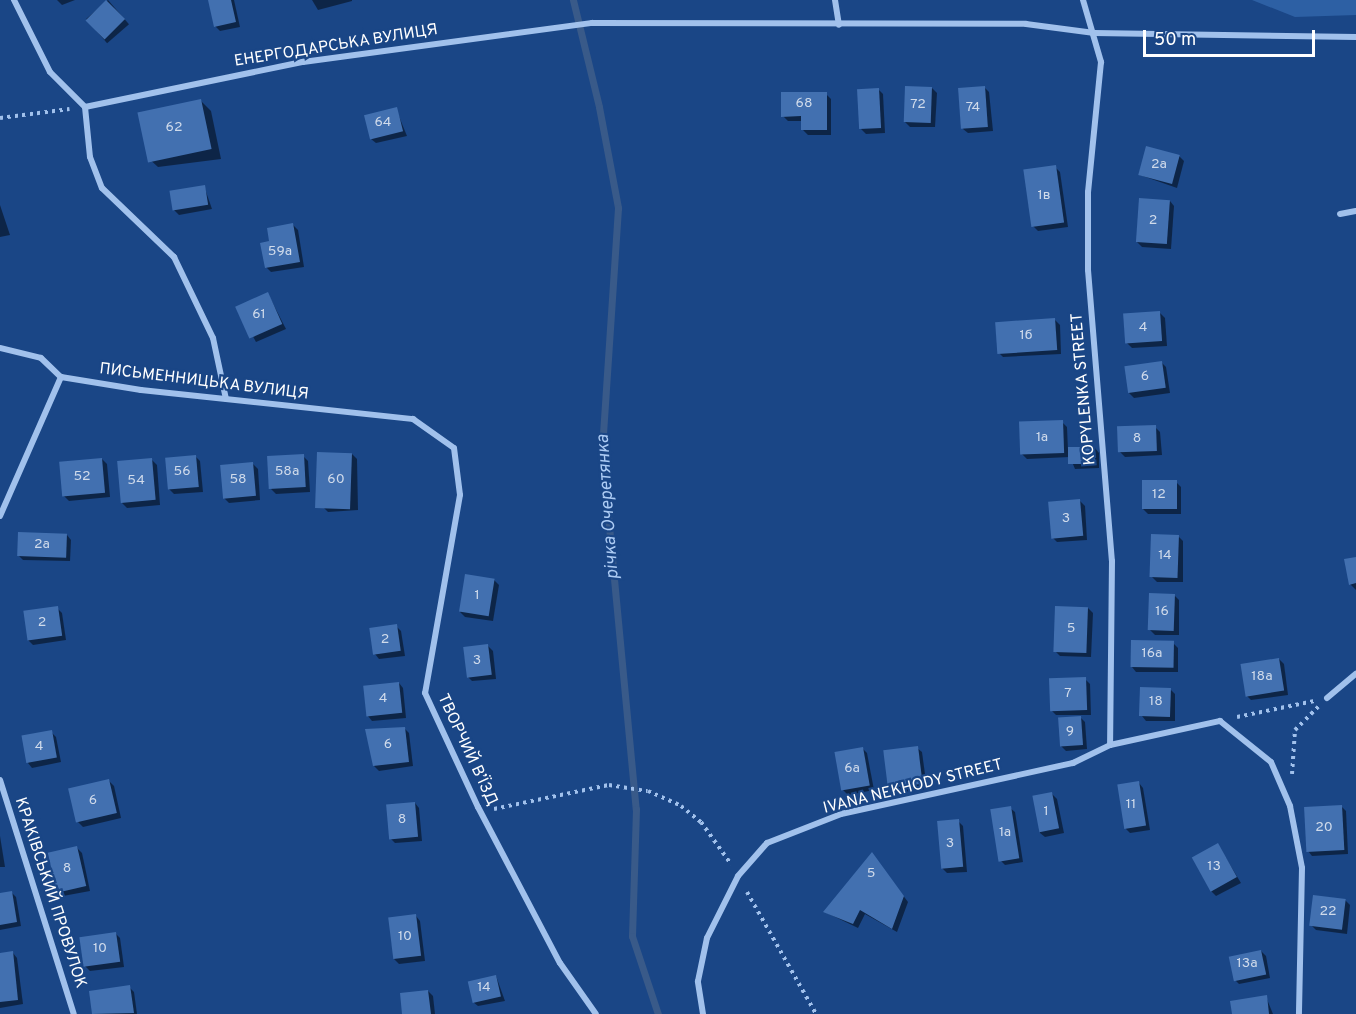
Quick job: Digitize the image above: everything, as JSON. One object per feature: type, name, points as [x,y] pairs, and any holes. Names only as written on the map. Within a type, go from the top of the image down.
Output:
[{"type":"street","points":[[14,0],[50,72],[85,107],[90,157],[102,188],[174,257],[213,338],[226,399]]},
{"type":"street","points":[[836,0],[839,24],[1026,24],[1094,33],[1356,36]]},
{"type":"street","name":"KOPYLENKA STREET","points":[[1083,0],[1101,62],[1101,82],[1088,192],[1088,270],[1112,561],[1110,745]]},
{"type":"street","name":"ЕНЕРГОДАРСЬКА ВУЛИЦЯ","points":[[85,107],[303,62],[592,23],[839,24]]},
{"type":"street","points":[[1340,214],[1356,211]]},
{"type":"street","points":[[0,348],[41,358],[61,377],[0,516]]},
{"type":"street","name":"ПИСЬМЕННИЦЬКА ВУЛИЦЯ","points":[[61,377],[226,399],[413,419]]},
{"type":"street","name":"ТВОРЧИЙ В’ЇЗД","points":[[413,419],[454,448],[460,495],[425,693],[481,812],[560,963],[596,1014]]},
{"type":"street","points":[[1327,698],[1356,675]]},
{"type":"street","points":[[1220,721],[1271,762],[1290,806],[1302,868],[1299,1014]]},
{"type":"street","name":"IVANA NEKHODY STREET","points":[[703,1014],[698,981],[706,938],[738,876],[767,843],[841,814],[1073,763],[1110,745],[1220,721]]},
{"type":"street","name":"КРАКІВСЬКИЙ ПРОВУЛОК","points":[[0,780],[74,1014]]},
{"type":"path","points":[[0,118],[85,107]]},
{"type":"path","points":[[1220,721],[1327,698]]},
{"type":"path","points":[[1290,806],[1295,730],[1327,698]]},
{"type":"path","points":[[481,812],[618,787],[648,791],[681,806],[701,822],[722,846],[816,1014]]},
{"type":"shaded area","points":[[1252,0],[1356,0],[1356,15],[1295,17]]},
{"type":"building","points":[[106,0],[125,19],[105,40],[85,21]]},
{"type":"building","points":[[208,0],[231,0],[236,22],[214,27]]},
{"type":"building","points":[[905,86],[932,87],[931,123],[904,122]]},
{"type":"building","points":[[985,86],[988,127],[961,129],[958,88]]},
{"type":"building","points":[[879,88],[881,128],[859,129],[857,89]]},
{"type":"building","points":[[781,92],[827,92],[827,130],[801,130],[801,116],[781,117]]},
{"type":"building","points":[[201,99],[212,149],[148,162],[137,113]]},
{"type":"building","points":[[397,107],[403,131],[370,139],[364,115]]},
{"type":"building","points":[[1146,146],[1180,155],[1172,184],[1138,175]]},
{"type":"building","points":[[1056,165],[1064,222],[1031,227],[1023,170]]},
{"type":"building","points":[[205,185],[208,205],[173,210],[169,191]]},
{"type":"building","points":[[1139,198],[1170,200],[1167,244],[1136,242]]},
{"type":"building","points":[[293,223],[300,262],[265,268],[260,243],[269,241],[267,228]]},
{"type":"building","points":[[268,292],[282,324],[249,339],[235,307]]},
{"type":"building","points":[[1160,311],[1162,341],[1125,344],[1123,314]]},
{"type":"building","points":[[1055,318],[1057,350],[997,354],[995,322]]},
{"type":"building","points":[[1162,361],[1166,388],[1128,393],[1124,366]]},
{"type":"building","points":[[1063,420],[1064,453],[1020,455],[1019,422]]},
{"type":"building","points":[[1156,425],[1157,451],[1118,452],[1117,426]]},
{"type":"building","points":[[1068,447],[1095,447],[1095,464],[1068,464]]},
{"type":"building","points":[[317,452],[352,453],[350,509],[315,508]]},
{"type":"building","points":[[304,454],[306,487],[269,489],[267,456]]},
{"type":"building","points":[[196,455],[199,487],[168,490],[165,458]]},
{"type":"building","points":[[102,458],[105,493],[62,497],[59,462]]},
{"type":"building","points":[[152,458],[156,500],[121,503],[117,461]]},
{"type":"building","points":[[253,462],[256,496],[223,499],[220,465]]},
{"type":"building","points":[[1142,480],[1177,480],[1177,509],[1142,509]]},
{"type":"building","points":[[1080,499],[1083,536],[1051,539],[1048,502]]},
{"type":"building","points":[[18,532],[67,534],[66,558],[17,556]]},
{"type":"building","points":[[1151,534],[1179,535],[1177,578],[1149,577]]},
{"type":"building","points":[[1356,557],[1356,583],[1349,585],[1344,559]]},
{"type":"building","points":[[465,574],[495,579],[489,616],[459,612]]},
{"type":"building","points":[[1149,593],[1175,594],[1174,631],[1148,630]]},
{"type":"building","points":[[58,606],[62,636],[28,641],[23,611]]},
{"type":"building","points":[[1055,606],[1088,607],[1086,653],[1053,652]]},
{"type":"building","points":[[397,624],[401,651],[373,655],[369,628]]},
{"type":"building","points":[[1131,640],[1174,641],[1174,668],[1131,667]]},
{"type":"building","points":[[488,644],[492,675],[467,678],[463,647]]},
{"type":"building","points":[[1279,658],[1284,691],[1246,697],[1240,664]]},
{"type":"building","points":[[1086,677],[1087,710],[1050,711],[1049,678]]},
{"type":"building","points":[[399,682],[402,713],[366,717],[363,686]]},
{"type":"building","points":[[1140,687],[1171,688],[1170,717],[1139,716]]},
{"type":"building","points":[[1081,716],[1083,745],[1060,747],[1058,718]]},
{"type":"building","points":[[405,727],[409,762],[373,766],[365,729]]},
{"type":"building","points":[[52,730],[57,758],[26,763],[21,735]]},
{"type":"building","points":[[918,746],[923,784],[888,788],[883,750]]},
{"type":"building","points":[[863,747],[870,785],[841,790],[834,752]]},
{"type":"building","points":[[109,779],[117,813],[76,823],[68,788]]},
{"type":"building","points":[[1139,781],[1146,825],[1124,829],[1117,784]]},
{"type":"building","points":[[1052,792],[1059,828],[1039,832],[1032,796]]},
{"type":"building","points":[[415,802],[418,837],[389,839],[386,805]]},
{"type":"building","points":[[1342,805],[1344,850],[1306,852],[1304,807]]},
{"type":"building","points":[[1011,806],[1019,858],[999,862],[990,809]]},
{"type":"building","points":[[959,819],[963,867],[941,869],[937,821]]},
{"type":"building","points":[[1218,843],[1237,877],[1211,892],[1192,858]]},
{"type":"building","points":[[77,846],[86,886],[57,893],[48,853]]},
{"type":"building","points":[[872,852],[904,896],[892,929],[860,910],[853,924],[823,912]]},
{"type":"building","points":[[12,891],[17,922],[0,925],[0,893]]},
{"type":"building","points":[[1313,895],[1346,899],[1342,930],[1309,926]]},
{"type":"building","points":[[416,914],[421,956],[393,959],[388,917]]},
{"type":"building","points":[[116,932],[120,962],[84,967],[79,937]]},
{"type":"building","points":[[1261,950],[1266,974],[1234,981],[1229,957]]},
{"type":"building","points":[[13,951],[18,1000],[0,1002],[0,953]]},
{"type":"building","points":[[496,975],[501,996],[473,1003],[468,982]]},
{"type":"building","points":[[130,985],[134,1013],[92,1014],[89,991]]},
{"type":"building","points":[[428,990],[431,1014],[402,1014],[400,993]]},
{"type":"building","points":[[1267,995],[1269,1014],[1232,1014],[1230,1001]]},
{"type":"waterway","name":"річка Очеретянка","points":[[573,0],[599,107],[618,208],[602,452],[636,809],[632,936],[658,1014]]}]
